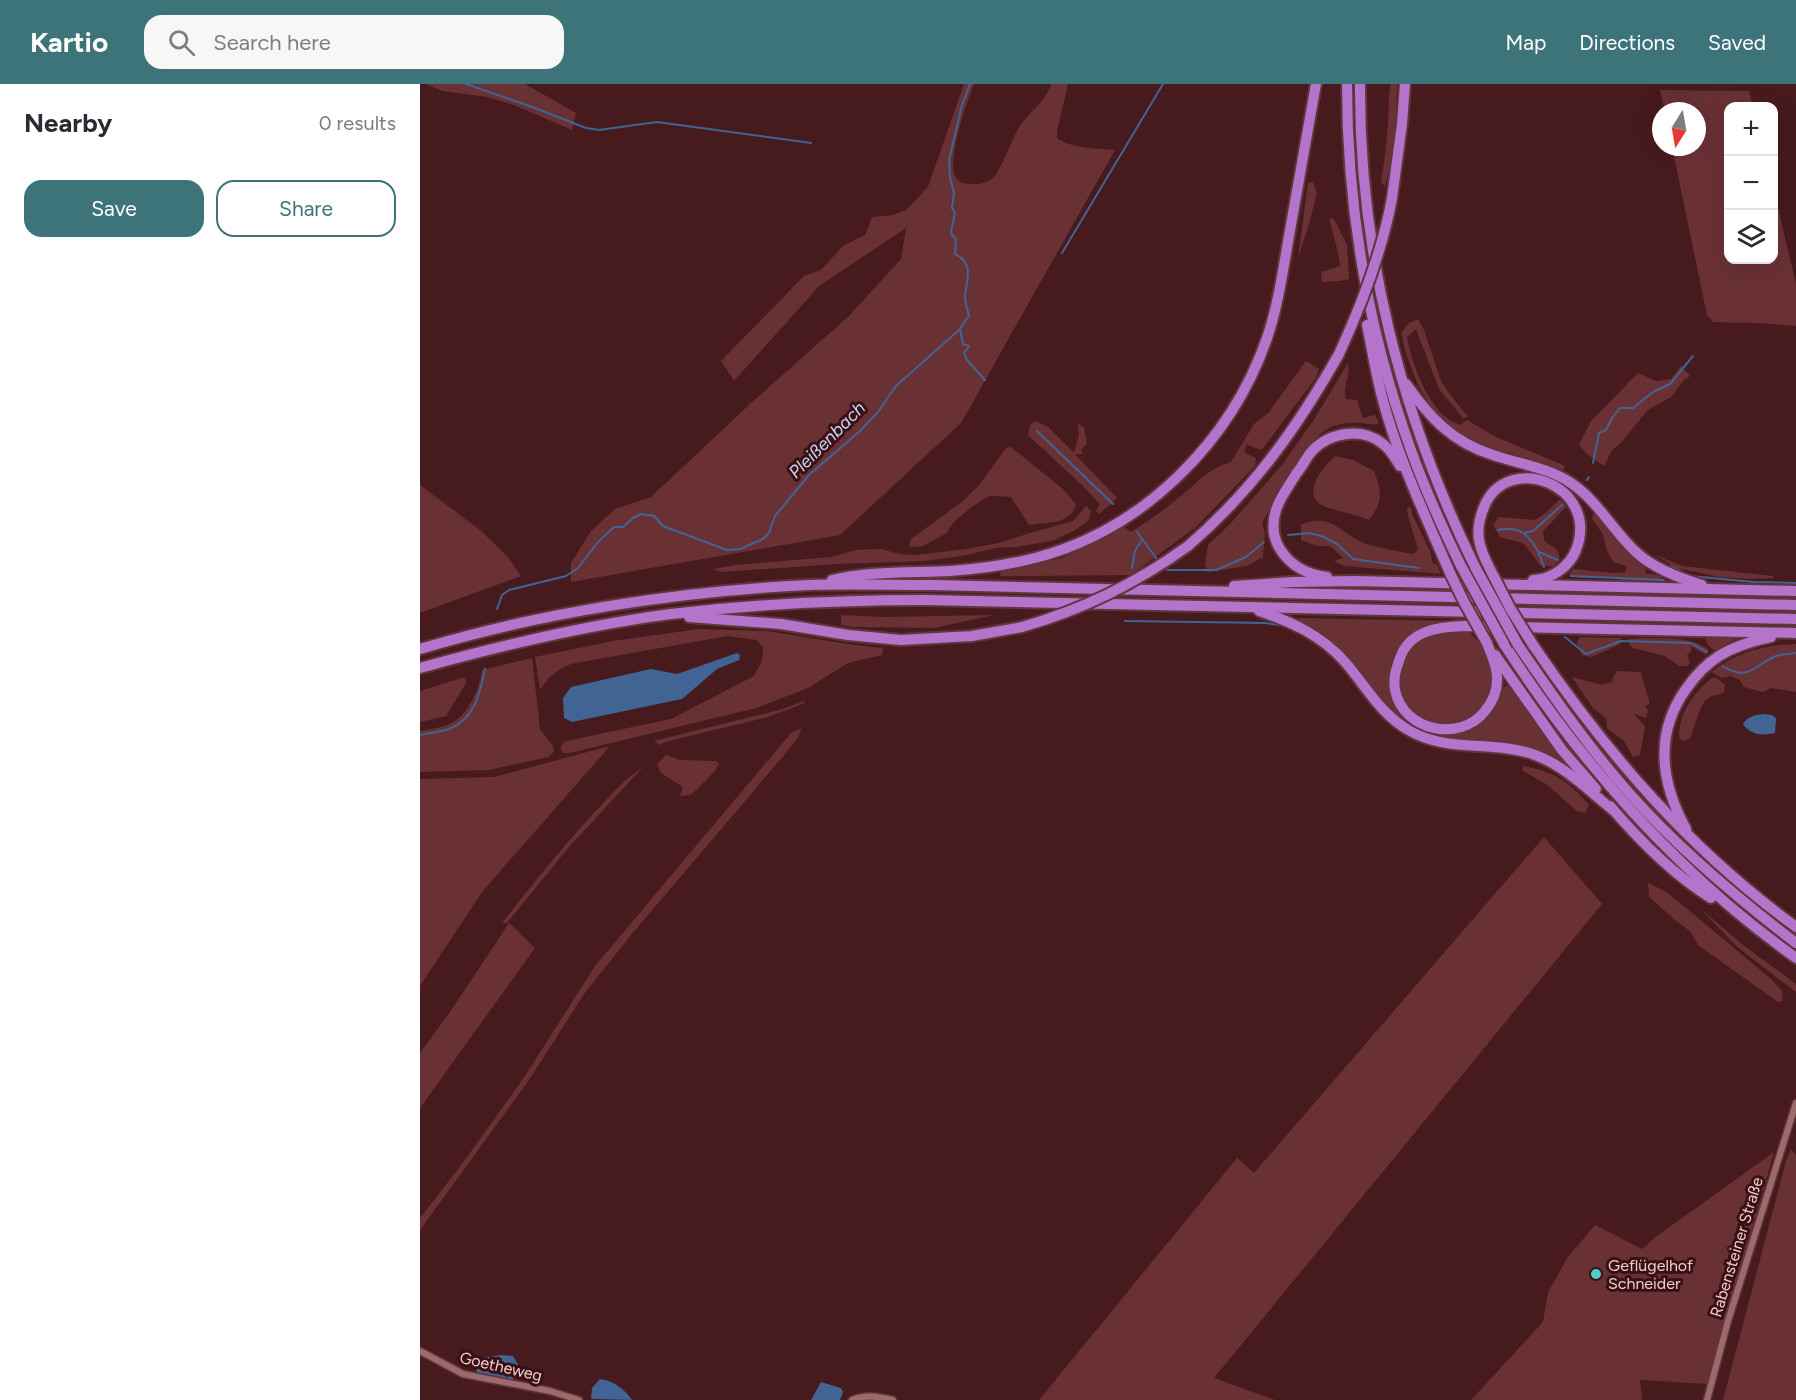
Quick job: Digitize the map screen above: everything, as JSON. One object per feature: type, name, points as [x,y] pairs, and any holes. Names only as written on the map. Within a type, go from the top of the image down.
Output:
[{"type":"highway","points":[[812,585],[847,577],[981,568],[1053,552],[1116,524],[1156,496],[1187,468],[1223,424],[1240,397],[1267,338],[1282,275],[1316,84]]},
{"type":"highway","points":[[1347,84],[1348,137],[1362,294],[1381,396],[1410,481],[1450,573],[1487,643],[1562,750],[1613,810],[1653,852],[1697,889],[1739,915]]},
{"type":"highway","points":[[1360,84],[1361,155],[1366,205],[1380,291],[1399,374],[1436,481],[1475,567],[1518,645],[1556,700],[1631,795],[1704,867],[1742,901],[1796,943]]},
{"type":"highway","points":[[669,614],[781,624],[849,635],[901,640],[972,636],[1022,627],[1107,596],[1142,577],[1188,546],[1228,509],[1264,468],[1307,410],[1339,354],[1370,282],[1386,228],[1402,124],[1404,84]]},
{"type":"highway","points":[[1359,248],[1375,330],[1392,394],[1412,454],[1443,530],[1504,644],[1574,745],[1659,842],[1739,915],[1796,958]]},
{"type":"highway","points":[[1399,374],[1420,404],[1449,434],[1477,449],[1540,468],[1571,483],[1589,498],[1624,539],[1648,562],[1664,571],[1713,589]]},
{"type":"highway","points":[[1353,581],[1307,572],[1286,559],[1275,535],[1275,513],[1280,500],[1313,451],[1326,440],[1340,435],[1354,433],[1369,436],[1383,444],[1410,481]]},
{"type":"highway","points":[[1500,584],[1549,577],[1567,565],[1575,552],[1580,536],[1579,518],[1569,497],[1554,484],[1536,479],[1519,479],[1505,484],[1486,502],[1479,520],[1479,542],[1510,608],[1593,730],[1640,785],[1694,842],[1751,893],[1796,927]]},
{"type":"highway","points":[[1186,591],[1293,582],[1353,581],[1796,591]]},
{"type":"highway","points":[[420,649],[480,633],[608,607],[718,592],[812,585],[932,585],[1796,605]]},
{"type":"highway","points":[[420,668],[500,646],[669,614],[744,606],[870,600],[1796,619]]},
{"type":"highway","points":[[1248,607],[1293,623],[1329,646],[1380,708],[1411,732],[1445,744],[1503,748],[1534,755],[1564,770],[1613,810]]},
{"type":"highway","points":[[1487,643],[1496,669],[1497,681],[1495,696],[1482,715],[1464,727],[1452,730],[1429,727],[1410,715],[1395,690],[1395,672],[1407,644],[1422,632],[1440,627],[1791,633]]},
{"type":"highway","points":[[1694,842],[1675,807],[1665,773],[1666,735],[1679,699],[1692,680],[1706,665],[1719,656],[1750,642],[1791,633]]},
{"type":"street","name":"Rabensteiner Straße","points":[[1707,1400],[1731,1310],[1796,1103]]},
{"type":"street","name":"Goetheweg","points":[[420,1351],[463,1374],[550,1391],[579,1400]]},
{"type":"street","points":[[852,1400],[870,1396],[893,1400]]},
{"type":"shaded area","points":[[426,84],[525,84],[576,113],[572,130],[514,105],[487,97],[442,91]]},
{"type":"shaded area","points":[[964,84],[974,84],[954,154],[954,174],[960,182],[984,183],[995,176],[1018,129],[1041,103],[1051,84],[1068,84],[1057,138],[1077,146],[1115,150],[961,423],[840,535],[571,582],[571,563],[591,531],[615,509],[651,497],[750,404],[848,317],[901,259],[906,228],[819,286],[734,381],[721,361],[804,276],[821,270],[843,246],[865,235],[872,217],[893,215],[906,210],[928,187]]},
{"type":"shaded area","points":[[1391,84],[1397,84],[1396,110],[1385,186],[1381,183]]},
{"type":"shaded area","points":[[1660,90],[1749,91],[1752,102],[1724,102],[1724,264],[1778,264],[1778,208],[1796,284],[1796,326],[1713,322],[1707,315],[1674,156],[1706,156],[1706,102],[1663,102]]},
{"type":"shaded area","points":[[1313,182],[1317,193],[1298,258],[1308,183]]},
{"type":"shaded area","points":[[1329,218],[1334,219],[1347,245],[1349,279],[1322,282],[1321,272],[1340,266]]},
{"type":"shaded area","points":[[1418,319],[1441,381],[1468,417],[1463,418],[1439,389],[1416,329],[1407,337],[1413,361],[1431,401],[1440,411],[1449,420],[1460,425],[1467,420],[1496,437],[1565,466],[1563,470],[1492,449],[1459,434],[1434,413],[1418,385],[1401,333],[1409,323]]},
{"type":"shaded area","points":[[1306,361],[1319,369],[1317,376],[1262,450],[1247,444],[1244,452],[1256,458],[1255,466],[1196,527],[1131,575],[1001,576],[1000,572],[1063,558],[1124,527],[1131,532],[1155,516],[1208,473],[1231,462],[1254,424],[1269,412]]},
{"type":"shaded area","points":[[1348,363],[1346,399],[1357,400],[1363,418],[1375,415],[1379,423],[1343,423],[1333,426],[1313,441],[1293,469],[1262,523],[1265,533],[1263,557],[1247,566],[1208,572],[1205,565],[1208,545],[1231,523],[1282,465],[1315,418]]},
{"type":"shaded area","points":[[1681,366],[1690,376],[1671,397],[1648,410],[1621,443],[1612,450],[1604,466],[1579,445],[1591,421],[1638,373],[1656,381],[1671,379]]},
{"type":"shaded area","points":[[1036,421],[1048,427],[1074,453],[1079,435],[1078,424],[1084,427],[1087,444],[1081,449],[1083,454],[1075,454],[1117,498],[1099,514],[1096,511],[1100,504],[1028,435],[1030,425]]},
{"type":"shaded area","points":[[1011,447],[1064,490],[1076,504],[1069,516],[1057,521],[1029,525],[1011,497],[991,496],[966,512],[953,523],[947,533],[923,546],[909,547],[911,539],[963,501],[980,484],[1006,448]]},
{"type":"shaded area","points":[[1335,456],[1353,460],[1374,471],[1380,497],[1369,520],[1324,506],[1315,498],[1313,492],[1317,478]]},
{"type":"shaded area","points":[[420,485],[480,530],[508,557],[521,576],[420,613]]},
{"type":"shaded area","points":[[1559,500],[1566,507],[1543,531],[1544,541],[1556,549],[1560,557],[1554,566],[1541,566],[1523,543],[1500,537],[1493,525],[1499,517],[1535,520]]},
{"type":"shaded area","points":[[1086,506],[1091,510],[1089,520],[1074,531],[1052,541],[924,561],[720,572],[713,569],[831,557],[856,550],[882,549],[899,554],[916,555],[967,549],[999,543],[1073,521]]},
{"type":"shaded area","points":[[1411,507],[1412,514],[1430,551],[1433,564],[1437,564],[1441,574],[1345,566],[1334,561],[1343,558],[1330,546],[1318,546],[1301,540],[1301,525],[1321,521],[1337,527],[1361,542],[1413,554],[1418,550],[1407,508]]},
{"type":"shaded area","points":[[1594,513],[1646,568],[1645,573],[1660,576],[1663,581],[1625,581],[1569,575],[1573,569],[1626,572],[1626,566],[1613,562],[1606,548],[1603,534],[1592,519]]},
{"type":"shaded area","points":[[1653,554],[1682,566],[1775,578],[1718,577],[1677,568]]},
{"type":"shaded area","points":[[841,615],[884,617],[994,615],[934,628],[853,627],[841,625]]},
{"type":"shaded area","points":[[1299,618],[1452,621],[1421,627],[1414,631],[1401,644],[1392,659],[1390,685],[1411,722],[1462,732],[1500,690],[1508,685],[1567,764],[1542,752],[1521,746],[1446,738],[1421,730],[1401,718],[1382,702],[1349,658],[1331,640],[1300,621]]},
{"type":"shaded area","points":[[699,629],[767,631],[883,648],[882,655],[848,663],[808,688],[756,708],[563,753],[561,745],[566,741],[671,719],[754,676],[762,661],[763,647],[757,640],[727,636],[571,664],[553,674],[540,690],[535,657],[613,641]]},
{"type":"shaded area","points":[[1453,630],[1470,633],[1484,649],[1491,670],[1491,685],[1478,711],[1468,719],[1455,724],[1440,725],[1425,720],[1409,708],[1401,693],[1400,676],[1406,654],[1412,645],[1429,636]]},
{"type":"shaded area","points":[[1711,636],[1739,637],[1715,651],[1705,639]]},
{"type":"shaded area","points":[[1580,637],[1621,638],[1620,644],[1592,657],[1582,655],[1577,642]]},
{"type":"shaded area","points":[[1627,639],[1684,640],[1708,649],[1706,655],[1691,646],[1692,650],[1687,655],[1690,662],[1688,666],[1679,666],[1665,656],[1632,648]]},
{"type":"shaded area","points":[[1796,644],[1796,692],[1771,688],[1763,692],[1744,687],[1740,680],[1730,676],[1722,678],[1711,672],[1731,659],[1751,651]]},
{"type":"shaded area","points":[[532,658],[540,729],[553,746],[554,752],[548,757],[489,770],[420,772],[420,731],[448,725],[461,716],[475,694],[482,670]]},
{"type":"shaded area","points":[[1618,671],[1641,672],[1649,701],[1649,705],[1645,706],[1648,711],[1646,718],[1634,714],[1645,726],[1640,755],[1633,757],[1624,741],[1607,728],[1606,718],[1593,708],[1572,677],[1602,685],[1612,682]]},
{"type":"shaded area","points":[[465,677],[466,683],[446,716],[420,722],[420,691]]},
{"type":"shaded area","points":[[1712,678],[1717,678],[1725,685],[1724,692],[1706,700],[1690,738],[1683,741],[1679,737],[1685,711],[1694,696]]},
{"type":"shaded area","points":[[804,701],[805,703],[768,717],[659,745],[654,741],[783,709]]},
{"type":"shaded area","points":[[801,728],[799,736],[785,754],[631,935],[584,994],[529,1080],[420,1230],[420,1218],[525,1076],[595,966],[791,733]]},
{"type":"shaded area","points":[[610,746],[482,892],[420,986],[420,779],[494,777]]},
{"type":"shaded area","points":[[666,755],[680,760],[716,761],[719,764],[691,795],[680,796],[683,787],[661,773],[657,764]]},
{"type":"shaded area","points":[[1523,766],[1552,774],[1567,783],[1589,805],[1585,813],[1577,811],[1546,784],[1523,771]]},
{"type":"shaded area","points":[[643,767],[569,847],[507,923],[502,923],[583,825],[618,788]]},
{"type":"shaded area","points":[[1544,837],[1602,904],[1214,1378],[1275,1400],[1039,1400],[1237,1158],[1254,1173]]},
{"type":"shaded area","points":[[1648,883],[1665,891],[1770,978],[1782,991],[1783,1001],[1778,1002],[1698,945],[1690,931],[1649,897]]},
{"type":"shaded area","points":[[1700,908],[1743,945],[1796,984],[1796,992],[1736,946]]},
{"type":"shaded area","points":[[509,923],[535,948],[420,1108],[420,1053]]},
{"type":"shaded area","points":[[1791,1149],[1796,1155],[1796,1400],[1723,1400],[1786,1161]]},
{"type":"shaded area","points":[[1774,1152],[1708,1384],[1640,1380],[1642,1400],[1471,1400],[1543,1322],[1548,1292],[1568,1257],[1595,1225],[1642,1249]]},
{"type":"water","points":[[737,653],[740,655],[739,660],[717,669],[682,699],[572,722],[564,718],[563,698],[571,687],[651,669],[677,674]]},
{"type":"water","points":[[1764,714],[1776,718],[1775,733],[1757,734],[1743,724],[1752,716]]},
{"type":"water","points":[[513,1356],[520,1368],[518,1376],[512,1380],[476,1374],[478,1361],[482,1358]]},
{"type":"water","points":[[600,1379],[618,1386],[632,1400],[591,1399],[592,1388]]},
{"type":"water","points":[[821,1382],[841,1388],[843,1392],[840,1400],[811,1400]]},
{"type":"waterway","points":[[466,84],[586,128],[599,130],[657,122],[811,143]]},
{"type":"waterway","name":"Pleißenbach","points":[[497,609],[502,595],[509,590],[566,576],[578,568],[598,542],[614,527],[623,527],[641,514],[654,516],[663,526],[727,550],[740,549],[763,539],[769,533],[775,516],[809,475],[860,431],[878,412],[896,386],[960,329],[969,315],[965,296],[968,272],[965,262],[955,254],[956,239],[951,232],[955,213],[952,208],[954,193],[949,160],[962,105],[970,84]]},
{"type":"waterway","points":[[1062,253],[1163,84]]},
{"type":"waterway","points":[[960,329],[963,344],[969,346],[964,353],[967,360],[985,380]]},
{"type":"waterway","points":[[1593,463],[1599,433],[1606,430],[1620,408],[1633,408],[1653,392],[1670,384],[1693,356]]},
{"type":"waterway","points":[[1037,431],[1113,504]]},
{"type":"waterway","points":[[1524,533],[1533,531],[1562,505]]},
{"type":"waterway","points":[[1498,530],[1516,530],[1523,533],[1538,551],[1544,567]]},
{"type":"waterway","points":[[1137,532],[1159,562]]},
{"type":"waterway","points":[[1288,535],[1310,533],[1324,537],[1337,544],[1353,559],[1419,568]]},
{"type":"waterway","points":[[1132,568],[1135,551],[1142,540]]},
{"type":"waterway","points":[[1162,566],[1169,570],[1216,570],[1246,557],[1264,542]]},
{"type":"waterway","points":[[1539,552],[1558,560]]},
{"type":"waterway","points":[[1671,566],[1690,576],[1796,583]]},
{"type":"waterway","points":[[1571,576],[1664,580]]},
{"type":"waterway","points":[[1125,621],[1279,625]]},
{"type":"waterway","points":[[1565,637],[1586,654],[1621,641],[1691,643],[1707,652]]},
{"type":"waterway","points":[[1722,666],[1731,671],[1745,673],[1776,656],[1796,653]]},
{"type":"waterway","name":"Pleißenbach","points":[[420,735],[449,729],[465,719],[475,704],[485,669]]},
{"type":"place","name":"Geflügelhof Schneider","points":[[1596,1274]]}]
